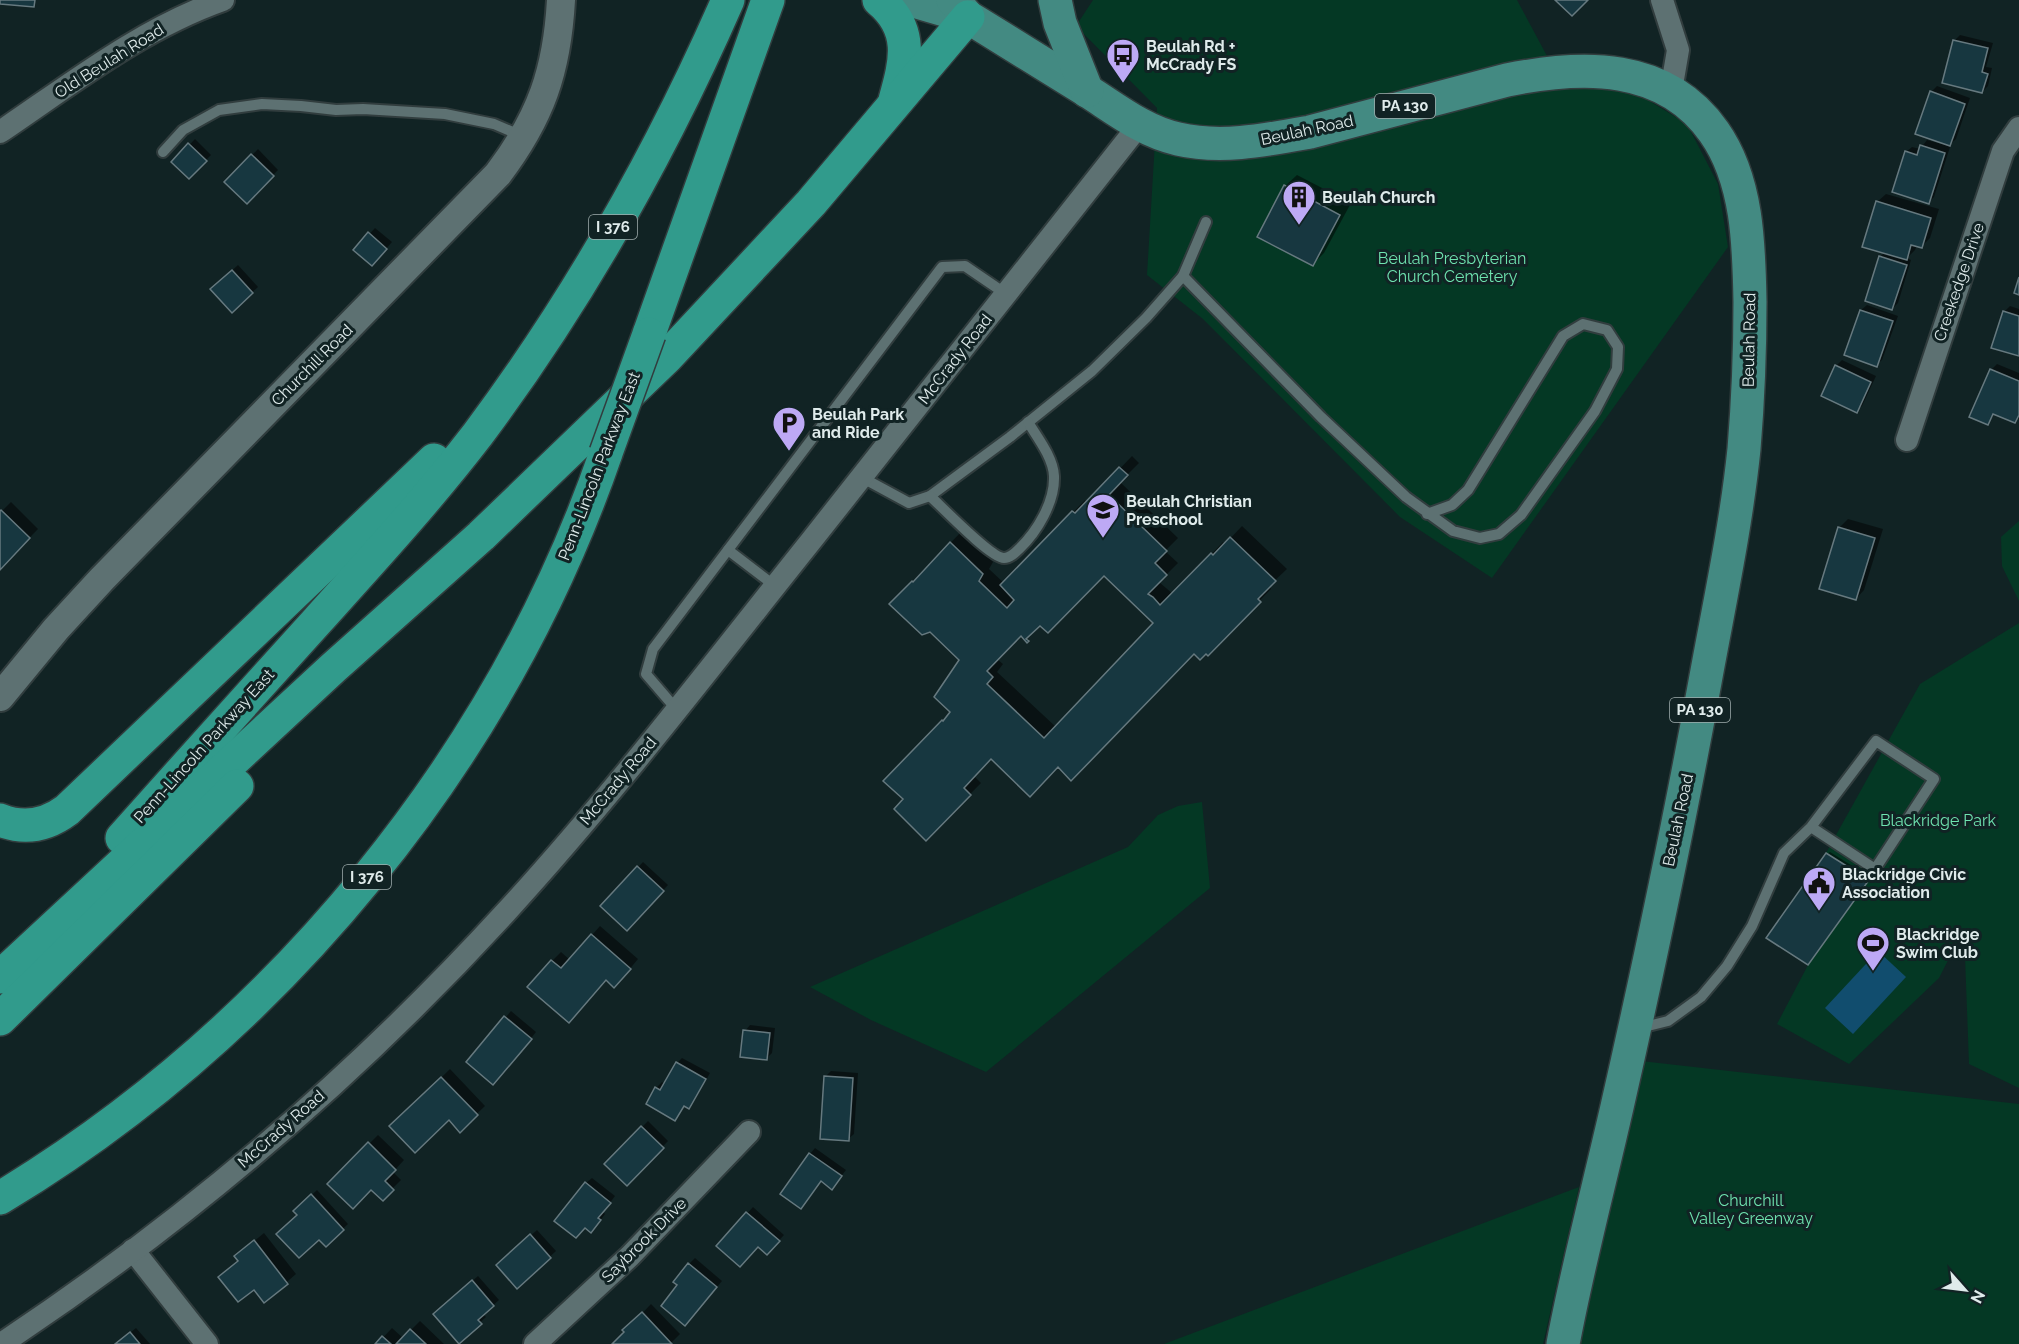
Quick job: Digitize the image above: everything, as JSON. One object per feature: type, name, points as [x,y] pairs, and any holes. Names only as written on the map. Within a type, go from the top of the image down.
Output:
[{"type":"highway","points":[[879,0],[897,20],[904,43],[903,72],[893,108]]},
{"type":"highway","name":"Penn-Lincoln Parkway East","points":[[0,975],[405,524],[472,441],[512,387],[570,300],[624,209],[668,127],[726,6]]},
{"type":"highway","points":[[0,975],[333,668],[482,536],[669,356],[811,203],[893,108],[961,8]]},
{"type":"highway","name":"Penn-Lincoln Parkway East","points":[[0,1198],[62,1159],[107,1126],[191,1058],[270,984],[335,915],[367,877],[439,780],[481,717],[504,678],[559,571],[592,494],[764,12]]},
{"type":"highway","points":[[0,820],[32,826],[45,823],[67,810],[512,387]]},
{"type":"highway","points":[[0,1019],[344,682],[482,536]]},
{"type":"main road","name":"Beulah Road","points":[[910,0],[961,8],[1140,124],[1162,135],[1190,141],[1230,143],[1310,132],[1507,80],[1564,71],[1607,72],[1639,79],[1671,90],[1694,109],[1713,131],[1728,156],[1739,185],[1749,259],[1748,392],[1743,452],[1728,557],[1686,784],[1563,1344]]},
{"type":"main road","points":[[1055,0],[1060,23],[1087,91]]},
{"type":"street","name":"Old Beulah Road","points":[[0,132],[120,50],[195,10],[223,0]]},
{"type":"street","name":"Churchill Road","points":[[0,697],[56,628],[102,579],[498,174],[524,137],[541,104],[550,79],[556,51],[561,0]]},
{"type":"street","points":[[556,51],[581,0]]},
{"type":"street","points":[[1662,0],[1678,50],[1671,90]]},
{"type":"street","name":"McCrady Road","points":[[1,1344],[133,1250],[222,1180],[315,1101],[421,1000],[503,915],[552,861],[677,710],[1140,124]]},
{"type":"street","name":"Creekedge Drive","points":[[1907,440],[2003,151],[2019,128]]},
{"type":"street","name":"Saybrook Drive","points":[[535,1344],[630,1256],[749,1132]]},
{"type":"street","points":[[133,1250],[207,1344]]},
{"type":"lane","points":[[163,152],[183,130],[219,110],[261,104],[336,110],[363,109],[445,114],[494,124],[524,137]]},
{"type":"lane","points":[[861,477],[909,503],[930,496],[1092,371],[1146,318],[1183,276],[1206,222]]},
{"type":"lane","points":[[677,710],[646,674],[653,649],[942,267],[965,266],[1006,294]]},
{"type":"lane","points":[[1183,276],[1321,417],[1406,497],[1427,514],[1453,531],[1480,538],[1500,534],[1521,514],[1595,411],[1617,369],[1618,346],[1607,330],[1583,324],[1563,336],[1468,490],[1452,505],[1427,514]]},
{"type":"lane","points":[[930,496],[985,548],[998,557],[1011,556],[1032,537],[1043,518],[1054,476],[1051,463],[1028,422]]},
{"type":"lane","points":[[728,550],[775,586]]},
{"type":"lane","points":[[1634,1029],[1668,1021],[1701,997],[1727,966],[1752,926],[1784,853],[1811,827],[1876,741],[1934,779],[1875,870],[1811,827]]},
{"type":"green space","name":"Beulah Presbyterian Church Cemetery","points":[[1093,0],[1517,0],[1562,84],[1635,92],[1687,124],[1718,184],[1728,247],[1492,578],[1400,517],[1203,319],[1147,275],[1157,108],[1076,26]]},
{"type":"green space","points":[[2019,521],[2019,601],[2002,566],[2001,537]]},
{"type":"green space","name":"Blackridge Park","points":[[2019,623],[2019,1088],[1969,1064],[1964,929],[1939,978],[1849,1064],[1777,1024],[1808,965],[1869,880],[1826,853],[1920,684]]},
{"type":"green space","points":[[1202,802],[1210,888],[986,1072],[871,1020],[810,987],[1128,847],[1158,815],[1178,806]]},
{"type":"green space","name":"Churchill Valley Greenway","points":[[1641,1061],[2019,1104],[2019,1344],[1579,1344]]},
{"type":"green space","points":[[1579,1187],[1543,1344],[1164,1344]]},
{"type":"water","points":[[1878,951],[1906,977],[1853,1034],[1825,1008]]},
{"type":"building","points":[[0,0],[35,0],[34,7],[0,4]]},
{"type":"building","points":[[1555,0],[1588,0],[1572,16]]},
{"type":"building","points":[[1953,40],[1988,48],[1982,72],[1988,74],[1982,93],[1942,83]]},
{"type":"building","points":[[1930,91],[1965,104],[1950,146],[1915,134]]},
{"type":"building","points":[[188,143],[207,161],[189,179],[171,162]]},
{"type":"building","points":[[1920,145],[1945,153],[1929,204],[1892,192],[1905,151],[1917,155]]},
{"type":"building","points":[[251,154],[274,176],[247,204],[224,182]]},
{"type":"building","name":"Beulah Church","points":[[1284,185],[1340,215],[1313,266],[1257,237]]},
{"type":"building","points":[[1876,201],[1931,218],[1922,248],[1911,245],[1907,260],[1862,247]]},
{"type":"building","points":[[368,232],[387,249],[372,266],[353,250]]},
{"type":"building","points":[[1879,256],[1907,265],[1892,310],[1865,301]]},
{"type":"building","points":[[232,270],[253,293],[232,313],[210,289]]},
{"type":"building","points":[[2019,277],[2019,295],[2014,293]]},
{"type":"building","points":[[1860,310],[1893,321],[1877,367],[1844,355]]},
{"type":"building","points":[[2003,311],[2019,316],[2019,356],[1991,348]]},
{"type":"building","points":[[1835,365],[1871,382],[1857,413],[1821,396]]},
{"type":"building","points":[[1990,369],[2019,381],[2019,415],[2015,423],[1993,414],[1988,425],[1969,417]]},
{"type":"building","points":[[1119,467],[1128,475],[1109,495],[1167,551],[1155,563],[1167,575],[1148,594],[1160,605],[1230,537],[1276,581],[1258,599],[1261,602],[1208,656],[1206,654],[1200,660],[1194,654],[1071,781],[1058,767],[1030,797],[991,759],[964,788],[971,795],[926,841],[894,809],[903,799],[883,781],[950,712],[934,697],[959,660],[930,632],[922,635],[889,604],[950,542],[983,574],[979,581],[1007,608],[1014,600],[1000,585],[1072,511],[1075,513]],"holes":[[[1104,576],[1153,623],[1044,738],[987,684],[993,677],[987,671],[1021,636],[1027,643],[1029,641],[1026,639],[1040,626],[1048,633]]]},
{"type":"building","points":[[0,511],[30,538],[0,570]]},
{"type":"building","points":[[1838,527],[1875,538],[1856,600],[1819,589]]},
{"type":"building","name":"Blackridge Civic Association","points":[[1826,853],[1869,880],[1808,965],[1766,938]]},
{"type":"building","points":[[637,866],[664,891],[627,931],[600,906]]},
{"type":"building","points":[[591,934],[631,969],[614,988],[606,980],[569,1023],[527,987],[551,960],[561,968]]},
{"type":"building","points":[[504,1016],[532,1039],[493,1085],[466,1062]]},
{"type":"building","points":[[743,1030],[770,1033],[767,1060],[740,1057]]},
{"type":"building","points":[[676,1062],[706,1079],[689,1109],[684,1106],[675,1121],[646,1104],[655,1087],[660,1090]]},
{"type":"building","points":[[824,1076],[853,1078],[849,1141],[820,1139]]},
{"type":"building","points":[[441,1077],[478,1115],[460,1133],[449,1120],[415,1153],[389,1126]]},
{"type":"building","points":[[641,1126],[664,1148],[627,1186],[604,1164]]},
{"type":"building","points":[[368,1142],[396,1170],[385,1181],[394,1190],[383,1201],[371,1190],[353,1209],[327,1184]]},
{"type":"building","points":[[809,1153],[842,1176],[832,1190],[821,1181],[801,1209],[780,1194]]},
{"type":"building","points":[[585,1182],[611,1203],[598,1218],[601,1220],[591,1233],[585,1228],[576,1238],[554,1221]]},
{"type":"building","points":[[311,1194],[344,1230],[326,1247],[319,1240],[299,1258],[276,1234],[297,1215],[293,1211]]},
{"type":"building","points":[[746,1212],[780,1241],[767,1255],[758,1247],[740,1267],[716,1246]]},
{"type":"building","points":[[530,1234],[551,1258],[517,1289],[496,1265]]},
{"type":"building","points":[[254,1240],[288,1284],[264,1303],[254,1290],[238,1302],[218,1277],[238,1261],[234,1256]]},
{"type":"building","points":[[688,1263],[717,1287],[685,1326],[661,1306],[677,1285],[673,1282]]},
{"type":"building","points":[[472,1280],[494,1306],[478,1320],[482,1324],[459,1344],[433,1314]]},
{"type":"building","points":[[642,1312],[672,1344],[612,1344],[624,1332],[622,1330]]},
{"type":"building","points":[[410,1329],[426,1344],[396,1344]]},
{"type":"building","points":[[130,1332],[140,1344],[115,1344]]},
{"type":"building","points":[[382,1336],[391,1344],[375,1344]]},
{"type":"place","name":"Beulah Rd + McCrady FS","points":[[1123,84]]},
{"type":"place","name":"Beulah Church","points":[[1299,226]]},
{"type":"place","name":"Beulah Park and Ride","points":[[789,452]]},
{"type":"place","name":"Beulah Christian Preschool","points":[[1103,539]]},
{"type":"place","name":"Blackridge Civic Association","points":[[1819,912]]},
{"type":"place","name":"Blackridge Swim Club","points":[[1873,972]]}]
